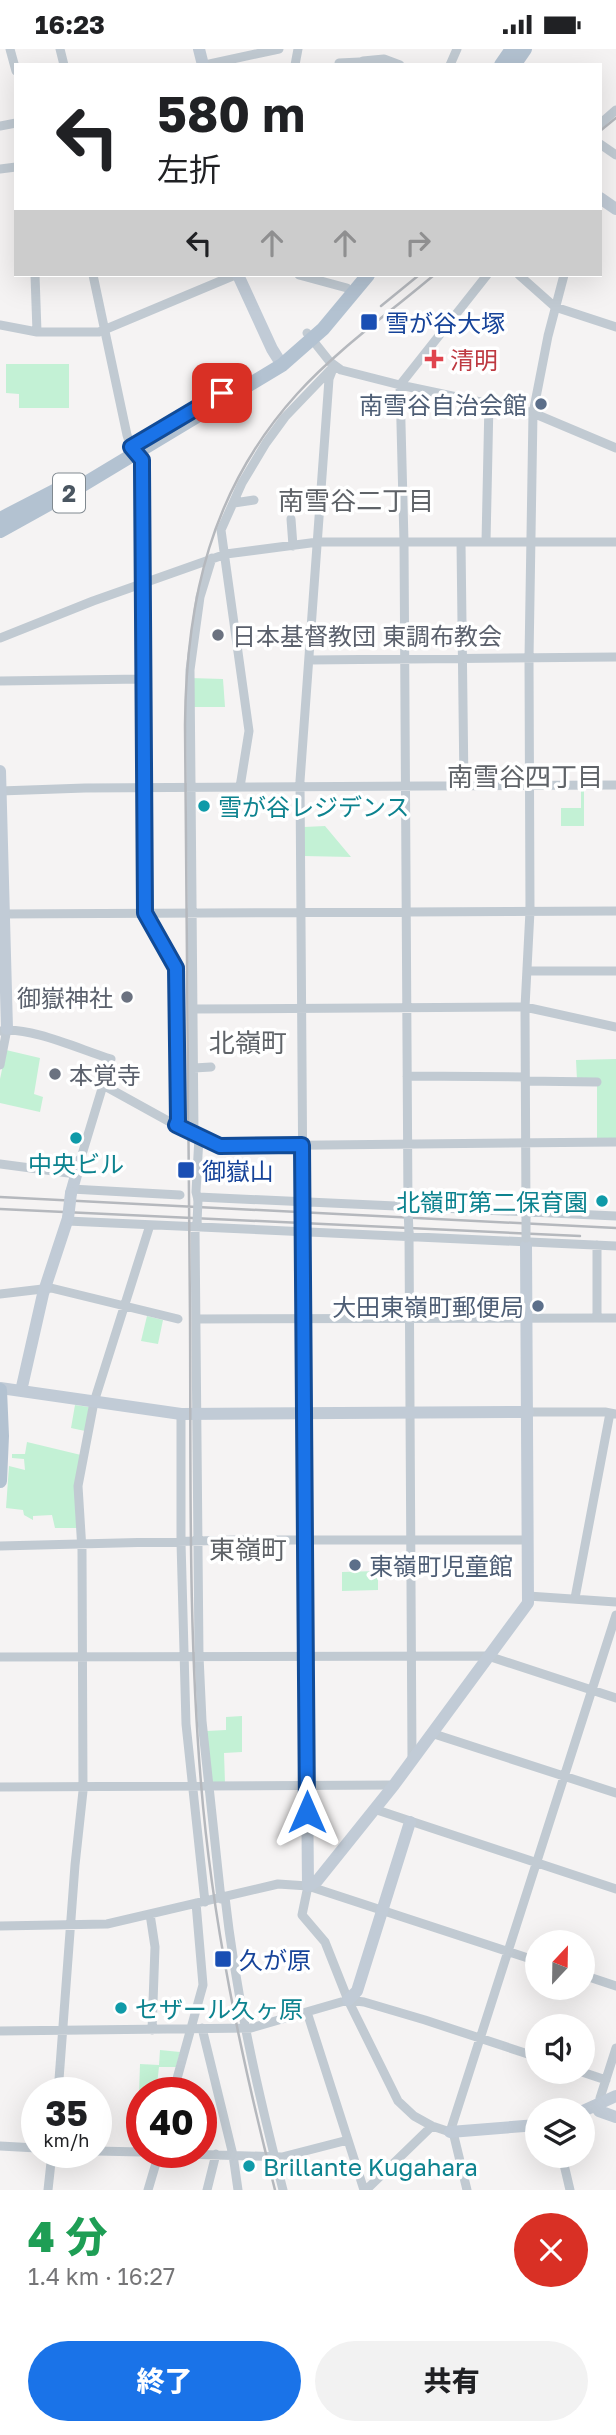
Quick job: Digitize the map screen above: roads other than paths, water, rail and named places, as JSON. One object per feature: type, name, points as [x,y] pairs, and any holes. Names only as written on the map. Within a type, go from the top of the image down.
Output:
[{"type":"main road","name":"2","points":[[310,337],[355,277]]},
{"type":"main road","name":"2","points":[[0,531],[134,450],[310,337],[366,277]]},
{"type":"main road","name":"2","points":[[0,519],[134,450]]},
{"type":"main road","points":[[0,1389],[0,1481]]},
{"type":"street","points":[[213,63],[279,49]]},
{"type":"street","points":[[339,63],[384,59],[395,63]]},
{"type":"street","points":[[35,277],[37,332]]},
{"type":"street","points":[[93,277],[134,450],[142,460],[145,913],[176,968],[176,1125]]},
{"type":"street","points":[[0,325],[37,332],[104,331],[231,277]]},
{"type":"street","points":[[237,277],[277,357]]},
{"type":"street","points":[[306,277],[347,288]]},
{"type":"street","points":[[412,1759],[404,542],[400,385],[485,277]]},
{"type":"street","points":[[521,277],[555,307],[616,327]]},
{"type":"street","points":[[308,1886],[317,1881],[394,1785],[527,1603],[525,1079],[530,911],[529,658],[533,413],[563,277]]},
{"type":"street","points":[[310,337],[334,366],[400,385],[533,413],[616,448]]},
{"type":"street","points":[[240,787],[249,731],[221,530],[242,483],[278,426],[334,366]]},
{"type":"street","points":[[334,366],[329,379],[300,787],[308,1886],[302,1915],[325,1941],[348,2000],[398,2101],[414,2116],[432,2126],[452,2132],[525,2126]]},
{"type":"street","points":[[486,542],[489,403]]},
{"type":"street","points":[[233,503],[254,501]]},
{"type":"street","points":[[291,519],[293,546]]},
{"type":"street","points":[[0,638],[226,554],[318,542],[616,542]]},
{"type":"street","points":[[461,542],[464,786]]},
{"type":"street","points":[[212,558],[200,597],[190,670],[198,1198],[196,1319],[199,1656],[208,1786],[233,1962],[245,2028],[283,2190]]},
{"type":"street","points":[[310,660],[616,657]]},
{"type":"street","points":[[0,681],[143,679]]},
{"type":"street","points":[[0,771],[4,1030],[0,1065]]},
{"type":"street","points":[[0,791],[192,787],[616,785]]},
{"type":"street","points":[[2,914],[616,911]]},
{"type":"street","points":[[527,971],[616,971]]},
{"type":"street","points":[[194,1009],[526,1007],[616,1027]]},
{"type":"street","points":[[4,1030],[36,1035],[111,1059],[71,1191],[67,1219],[45,1288],[21,1391]]},
{"type":"street","points":[[194,1068],[211,1067]]},
{"type":"street","points":[[407,1076],[597,1082]]},
{"type":"street","points":[[103,1085],[196,1136],[220,1146],[616,1142]]},
{"type":"street","points":[[0,1164],[76,1174]]},
{"type":"street","points":[[71,1191],[180,1195]]},
{"type":"street","points":[[198,1198],[616,1216]]},
{"type":"street","points":[[67,1219],[616,1246]]},
{"type":"street","points":[[60,2077],[83,1787],[82,1545],[78,1486],[94,1402],[150,1225]]},
{"type":"street","points":[[597,1245],[597,1318]]},
{"type":"street","points":[[0,1294],[45,1288],[178,1319]]},
{"type":"street","points":[[196,1319],[616,1318]]},
{"type":"street","points":[[0,1389],[181,1415],[613,1413],[575,1598]]},
{"type":"street","points":[[177,2077],[203,1985],[184,1656],[181,1415]]},
{"type":"street","points":[[0,1546],[305,1540],[528,1540]]},
{"type":"street","points":[[528,1596],[616,1602]]},
{"type":"street","points":[[467,2190],[452,2132],[616,1615]]},
{"type":"street","points":[[0,1657],[488,1656],[616,1698]]},
{"type":"street","points":[[431,1733],[616,1794]]},
{"type":"street","points":[[0,1787],[394,1785]]},
{"type":"street","points":[[374,1809],[616,1889]]},
{"type":"street","points":[[348,2000],[357,1991],[410,1822]]},
{"type":"street","points":[[0,1926],[107,1924],[278,1884],[308,1886],[525,1957]]},
{"type":"street","points":[[150,1914],[155,1947],[152,2030]]},
{"type":"street","points":[[595,1979],[616,1986]]},
{"type":"street","points":[[0,2031],[245,2028],[348,2000],[364,2002],[525,2053]]},
{"type":"street","points":[[307,2012],[365,2190],[432,2126]]},
{"type":"street","points":[[202,2028],[233,2155],[238,2190]]},
{"type":"street","points":[[616,2048],[599,2104],[599,2111],[616,2117]]},
{"type":"street","points":[[595,2076],[606,2080]]},
{"type":"street","points":[[595,2106],[616,2096]]},
{"type":"street","points":[[217,2154],[282,2157],[348,2140]]},
{"type":"street","points":[[0,2146],[21,2147]]},
{"type":"street","points":[[48,2190],[50,2168]]},
{"type":"street","points":[[148,2190],[153,2168]]},
{"type":"street","points":[[207,2190],[212,2168]]},
{"type":"street","points":[[565,2168],[570,2190]]},
{"type":"railway","points":[[602,129],[616,118]]},
{"type":"railway","points":[[381,306],[417,277]]},
{"type":"railway","points":[[275,2190],[251,2090],[220,1937],[206,1834],[197,1725],[191,1550],[185,725],[187,679],[198,590],[209,548],[243,468],[268,430],[297,394],[346,347],[432,277]]},
{"type":"railway","points":[[0,1197],[616,1228]]},
{"type":"railway","points":[[0,1209],[580,1236]]},
{"type":"place","name":"雪が谷大塚","points":[[369,322]]},
{"type":"place","name":"清明","points":[[434,359]]},
{"type":"place","name":"南雪谷自治会館","points":[[541,404]]},
{"type":"place","name":"日本基督教団 東調布教会","points":[[218,635]]},
{"type":"place","name":"雪が谷レジデンス","points":[[204,806]]},
{"type":"place","name":"御嶽神社","points":[[127,997]]},
{"type":"place","name":"本覚寺","points":[[55,1074]]},
{"type":"place","name":"中央ビル","points":[[76,1138]]},
{"type":"place","name":"御嶽山","points":[[186,1170]]},
{"type":"place","name":"北嶺町第二保育園","points":[[602,1201]]},
{"type":"place","name":"大田東嶺町郵便局","points":[[538,1306]]},
{"type":"place","name":"東嶺町児童館","points":[[355,1565]]},
{"type":"place","name":"久が原","points":[[223,1959]]},
{"type":"place","name":"セザール久ヶ原","points":[[121,2008]]},
{"type":"place","name":"Brillante Kugahara","points":[[249,2166]]},
{"type":"district","name":"南雪谷二丁目","points":[[356,500]]},
{"type":"district","name":"南雪谷四丁目","points":[[525,776]]},
{"type":"district","name":"北嶺町","points":[[248,1042]]},
{"type":"district","name":"東嶺町","points":[[248,1549]]}]
